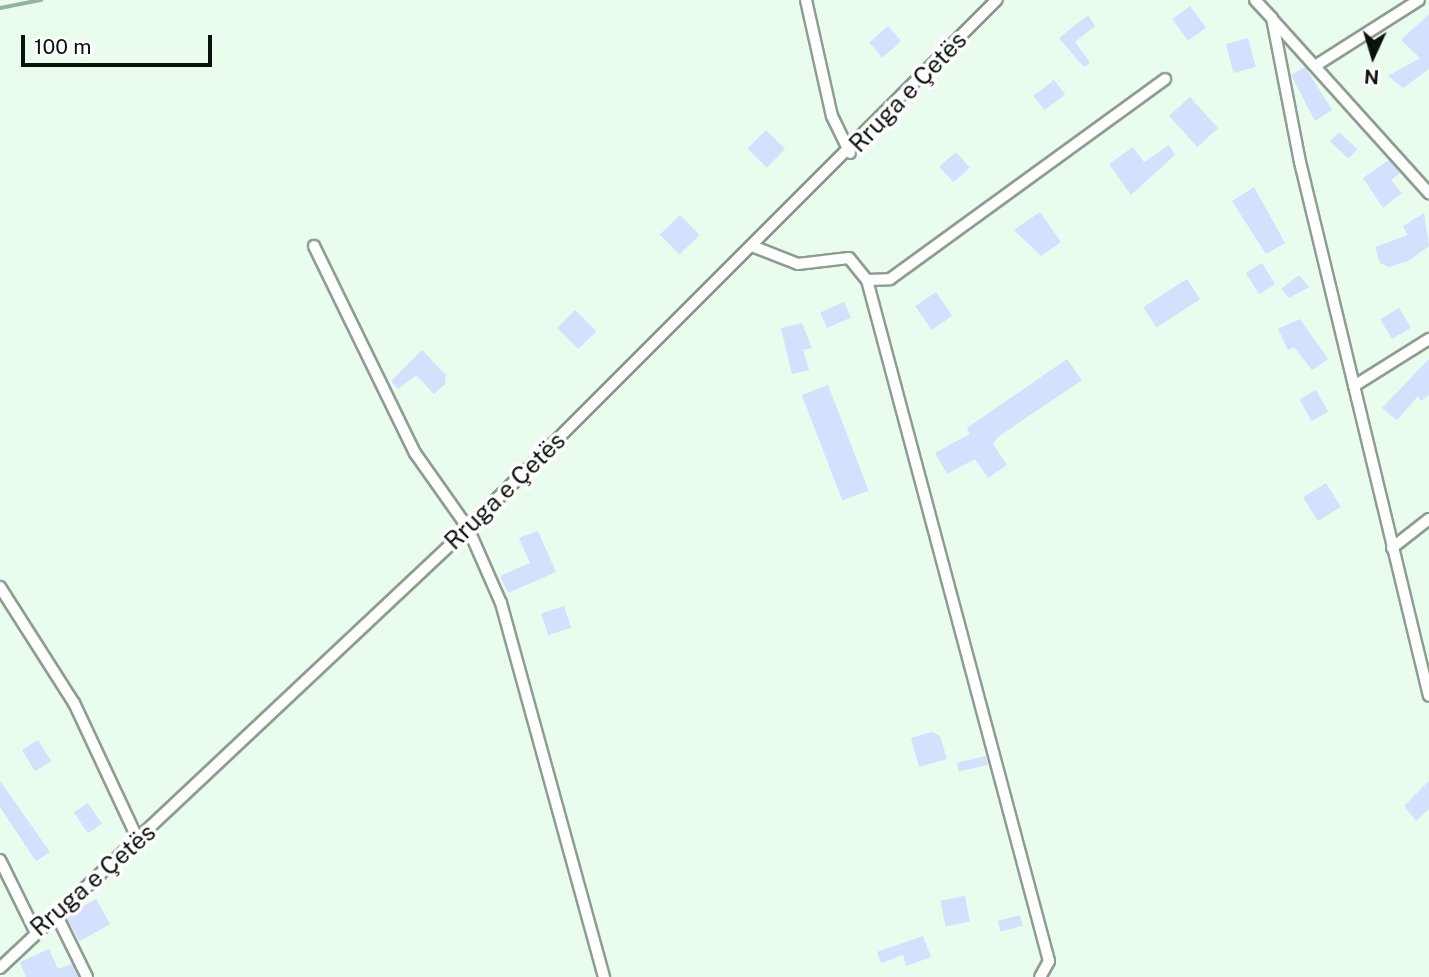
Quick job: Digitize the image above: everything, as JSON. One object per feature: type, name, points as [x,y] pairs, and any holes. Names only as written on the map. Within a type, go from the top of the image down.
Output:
[{"type":"street","points":[[806,0],[832,116],[850,153]]},
{"type":"street","name":"Rruga e Çetës","points":[[0,968],[35,931],[57,916],[139,842],[468,528],[752,246],[850,153],[997,0]]},
{"type":"street","points":[[1255,0],[1429,193]]},
{"type":"street","points":[[1315,65],[1419,0]]},
{"type":"street","points":[[1272,19],[1354,386],[1429,696]]},
{"type":"street","points":[[867,280],[890,279],[1165,79]]},
{"type":"street","points":[[314,246],[415,453],[468,528],[502,603],[532,699],[604,977]]},
{"type":"street","points":[[752,246],[798,264],[849,258],[867,280],[1049,961],[1040,977]]},
{"type":"street","points":[[1354,386],[1429,339]]},
{"type":"street","points":[[1392,548],[1429,519]]},
{"type":"street","points":[[0,587],[74,703],[139,842]]},
{"type":"street","points":[[0,860],[35,931]]},
{"type":"street","points":[[57,916],[87,977]]},
{"type":"building","points":[[1190,6],[1206,28],[1188,41],[1172,19]]},
{"type":"building","points":[[1429,14],[1429,69],[1403,88],[1388,76],[1420,58],[1401,40]]},
{"type":"building","points":[[1088,15],[1095,26],[1075,42],[1090,63],[1084,67],[1059,38]]},
{"type":"building","points":[[888,26],[901,41],[882,57],[869,42]]},
{"type":"building","points":[[1248,38],[1256,67],[1234,73],[1226,44]]},
{"type":"building","points":[[1305,67],[1332,110],[1315,121],[1291,75]]},
{"type":"building","points":[[1054,80],[1065,94],[1045,110],[1034,96]]},
{"type":"building","points":[[1190,97],[1218,128],[1197,147],[1169,116]]},
{"type":"building","points":[[766,130],[785,149],[767,167],[748,148]]},
{"type":"building","points":[[1339,132],[1357,149],[1348,159],[1330,142]]},
{"type":"building","points":[[1169,145],[1175,155],[1131,195],[1109,164],[1133,147],[1144,162]]},
{"type":"building","points":[[956,152],[970,168],[953,182],[939,166]]},
{"type":"building","points":[[1389,160],[1400,173],[1391,180],[1402,193],[1383,208],[1363,178]]},
{"type":"building","points":[[1254,187],[1285,243],[1266,254],[1232,201]]},
{"type":"building","points":[[1040,212],[1061,242],[1041,256],[1014,230]]},
{"type":"building","points":[[1424,213],[1429,246],[1408,261],[1389,267],[1380,263],[1375,247],[1408,235],[1403,226]]},
{"type":"building","points":[[680,215],[699,235],[679,255],[660,234]]},
{"type":"building","points":[[1262,263],[1275,284],[1259,294],[1246,273]]},
{"type":"building","points":[[1299,275],[1309,287],[1289,298],[1281,289]]},
{"type":"building","points":[[1187,279],[1200,299],[1156,327],[1143,307]]},
{"type":"building","points":[[936,292],[952,316],[931,330],[915,306]]},
{"type":"building","points":[[844,302],[851,318],[827,328],[820,313]]},
{"type":"building","points":[[1399,308],[1411,328],[1392,339],[1380,319]]},
{"type":"building","points":[[575,310],[596,331],[579,349],[557,328]]},
{"type":"building","points":[[1300,319],[1328,359],[1312,370],[1294,347],[1288,350],[1278,329]]},
{"type":"building","points":[[802,323],[812,348],[803,350],[809,370],[792,374],[781,328]]},
{"type":"building","points":[[422,350],[446,375],[445,384],[434,394],[416,375],[398,389],[391,381]]},
{"type":"building","points":[[1067,359],[1082,380],[998,437],[993,444],[1007,465],[988,478],[975,459],[947,474],[935,453],[970,434],[967,428]]},
{"type":"building","points":[[1429,359],[1429,395],[1421,401],[1418,396],[1397,420],[1382,408]]},
{"type":"building","points":[[828,385],[868,490],[842,501],[802,395]]},
{"type":"building","points":[[1316,390],[1328,412],[1312,421],[1299,399]]},
{"type":"building","points":[[1326,483],[1341,507],[1318,521],[1303,497]]},
{"type":"building","points":[[538,531],[556,572],[508,593],[500,576],[530,563],[519,538]]},
{"type":"building","points":[[564,606],[571,628],[548,635],[541,613]]},
{"type":"building","points":[[932,732],[940,736],[947,759],[919,767],[911,738]]},
{"type":"building","points":[[38,740],[51,761],[35,771],[22,750]]},
{"type":"building","points":[[986,756],[988,765],[959,772],[957,763]]},
{"type":"building","points":[[0,781],[50,852],[36,861],[0,807]]},
{"type":"building","points":[[1429,781],[1429,809],[1416,821],[1404,806]]},
{"type":"building","points":[[88,803],[102,824],[88,833],[74,813]]},
{"type":"building","points":[[965,896],[970,922],[945,926],[940,901]]},
{"type":"building","points":[[96,899],[110,924],[79,941],[65,916]]},
{"type":"building","points":[[1020,915],[1023,926],[1001,932],[998,921]]},
{"type":"building","points":[[923,936],[931,957],[906,966],[903,955],[881,963],[877,952]]},
{"type":"building","points":[[49,949],[58,969],[72,964],[78,977],[26,977],[20,962]]},
{"type":"waterway","points":[[0,8],[41,0]]}]
